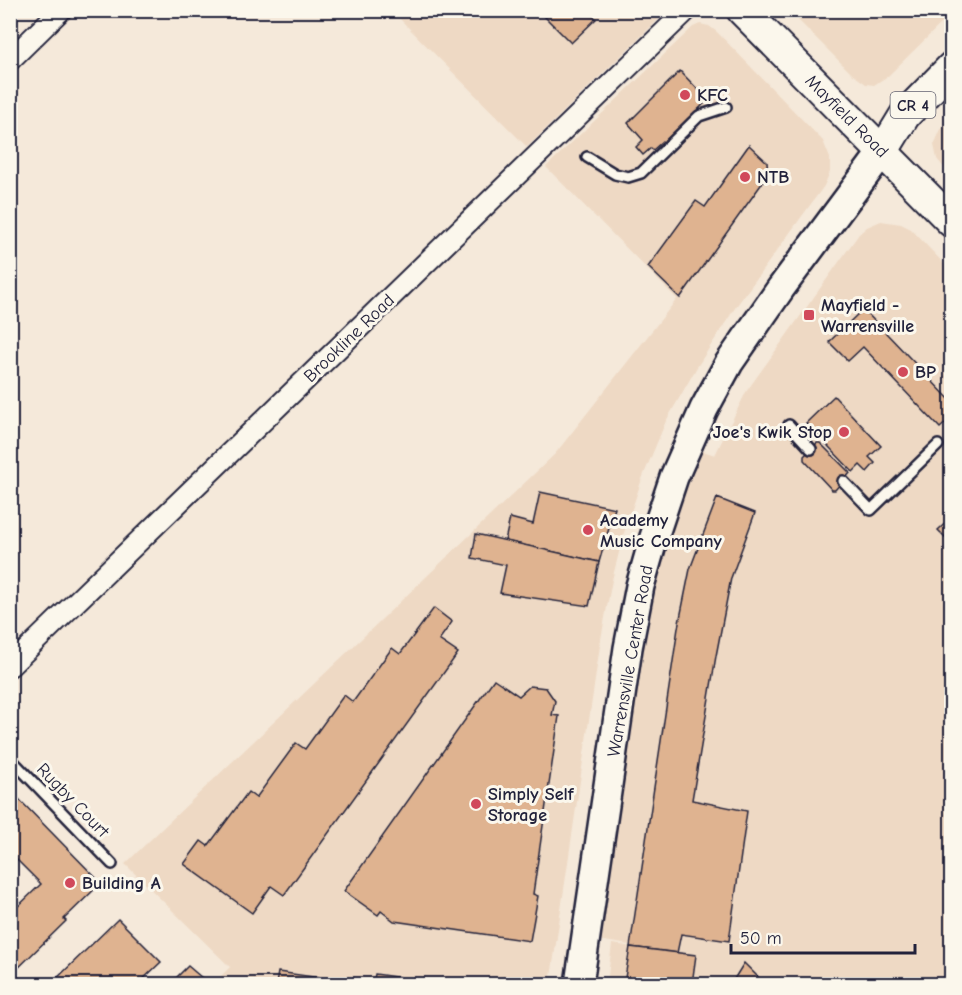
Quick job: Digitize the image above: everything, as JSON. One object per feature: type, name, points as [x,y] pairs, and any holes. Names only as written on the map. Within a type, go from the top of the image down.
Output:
[{"type":"main road","name":"Mayfield Road","points":[[741,10],[951,222]]},
{"type":"main road","name":"Warrensville Center Road","points":[[579,984],[638,597],[654,537],[674,477],[704,409],[729,363],[781,288],[883,151],[905,115],[951,67]]},
{"type":"street","points":[[10,60],[61,10]]},
{"type":"street","name":"Brookline Road","points":[[10,666],[687,10]]},
{"type":"lane","points":[[587,157],[615,174],[628,177],[641,173],[699,116],[726,107]]},
{"type":"lane","points":[[789,425],[811,449]]},
{"type":"lane","points":[[843,481],[871,510],[938,445]]},
{"type":"lane","name":"Rugby Court","points":[[10,758],[112,864]]},
{"type":"shaded area","points":[[951,10],[951,14],[888,76],[874,85],[866,84],[852,74],[789,11]]},
{"type":"shaded area","points":[[392,11],[667,11],[527,147]]},
{"type":"shaded area","points":[[700,24],[709,26],[717,32],[823,141],[830,158],[830,172],[824,186],[735,308],[697,367],[666,421],[642,479],[624,533],[601,639],[550,984],[213,984],[230,967],[125,864],[555,454],[677,299],[546,167],[693,27]]},
{"type":"shaded area","points":[[951,119],[951,176],[937,159],[934,145],[941,129]]},
{"type":"shaded area","points":[[881,221],[901,224],[911,229],[951,271],[951,984],[607,984],[612,944],[691,955],[586,938],[628,648],[688,446],[715,455],[746,392],[859,234],[867,227]]},
{"type":"building","points":[[538,10],[588,10],[596,19],[571,43]]},
{"type":"building","points":[[680,71],[708,100],[664,142],[643,155],[636,147],[643,140],[628,123]]},
{"type":"building","points":[[749,145],[767,162],[768,175],[680,298],[648,267],[696,201],[705,207]]},
{"type":"building","points":[[863,309],[952,402],[952,417],[940,428],[863,347],[848,361],[829,342]]},
{"type":"building","points":[[834,396],[881,446],[869,457],[875,463],[867,472],[860,465],[853,472],[806,423]]},
{"type":"building","points":[[817,443],[820,443],[850,473],[835,490],[832,490],[804,460],[804,456]]},
{"type":"building","points":[[540,492],[615,508],[599,562],[505,541],[510,518],[533,524]]},
{"type":"building","points":[[717,498],[755,513],[731,578],[692,800],[747,811],[729,941],[681,934],[677,953],[630,947],[678,628],[690,569]]},
{"type":"building","points":[[952,517],[952,544],[938,530]]},
{"type":"building","points":[[476,534],[599,562],[589,606],[500,593],[506,565],[472,558]]},
{"type":"building","points":[[434,608],[452,622],[439,640],[458,653],[284,895],[271,886],[252,913],[184,864],[201,841],[208,846],[248,792],[256,798],[296,743],[305,749],[344,695],[353,702],[392,648],[400,654]]},
{"type":"building","name":"Simply Self Storage","points":[[494,679],[519,696],[530,686],[546,688],[555,701],[552,715],[559,716],[533,894],[538,896],[530,941],[394,921],[381,911],[378,915],[344,891]]},
{"type":"building","name":"Building A","points":[[10,790],[101,883],[10,976],[10,914],[41,884],[10,853]]},
{"type":"building","points":[[118,919],[161,962],[138,984],[51,984]]},
{"type":"building","points":[[630,947],[696,955],[692,984],[624,984]]},
{"type":"building","points":[[744,963],[765,984],[731,984]]},
{"type":"building","points":[[188,966],[209,984],[170,984]]},
{"type":"building","points":[[278,972],[363,984],[276,984]]},
{"type":"building","points":[[375,974],[444,984],[373,984]]},
{"type":"place","name":"KFC","points":[[685,95]]},
{"type":"place","name":"NTB","points":[[745,177]]},
{"type":"place","name":"Mayfield - Warrensville","points":[[809,315]]},
{"type":"place","name":"BP","points":[[903,372]]},
{"type":"place","name":"Joe's Kwik Stop","points":[[844,432]]},
{"type":"place","name":"Academy Music Company","points":[[588,530]]},
{"type":"place","name":"Simply Self Storage","points":[[476,804]]},
{"type":"place","name":"Building A","points":[[70,883]]}]
